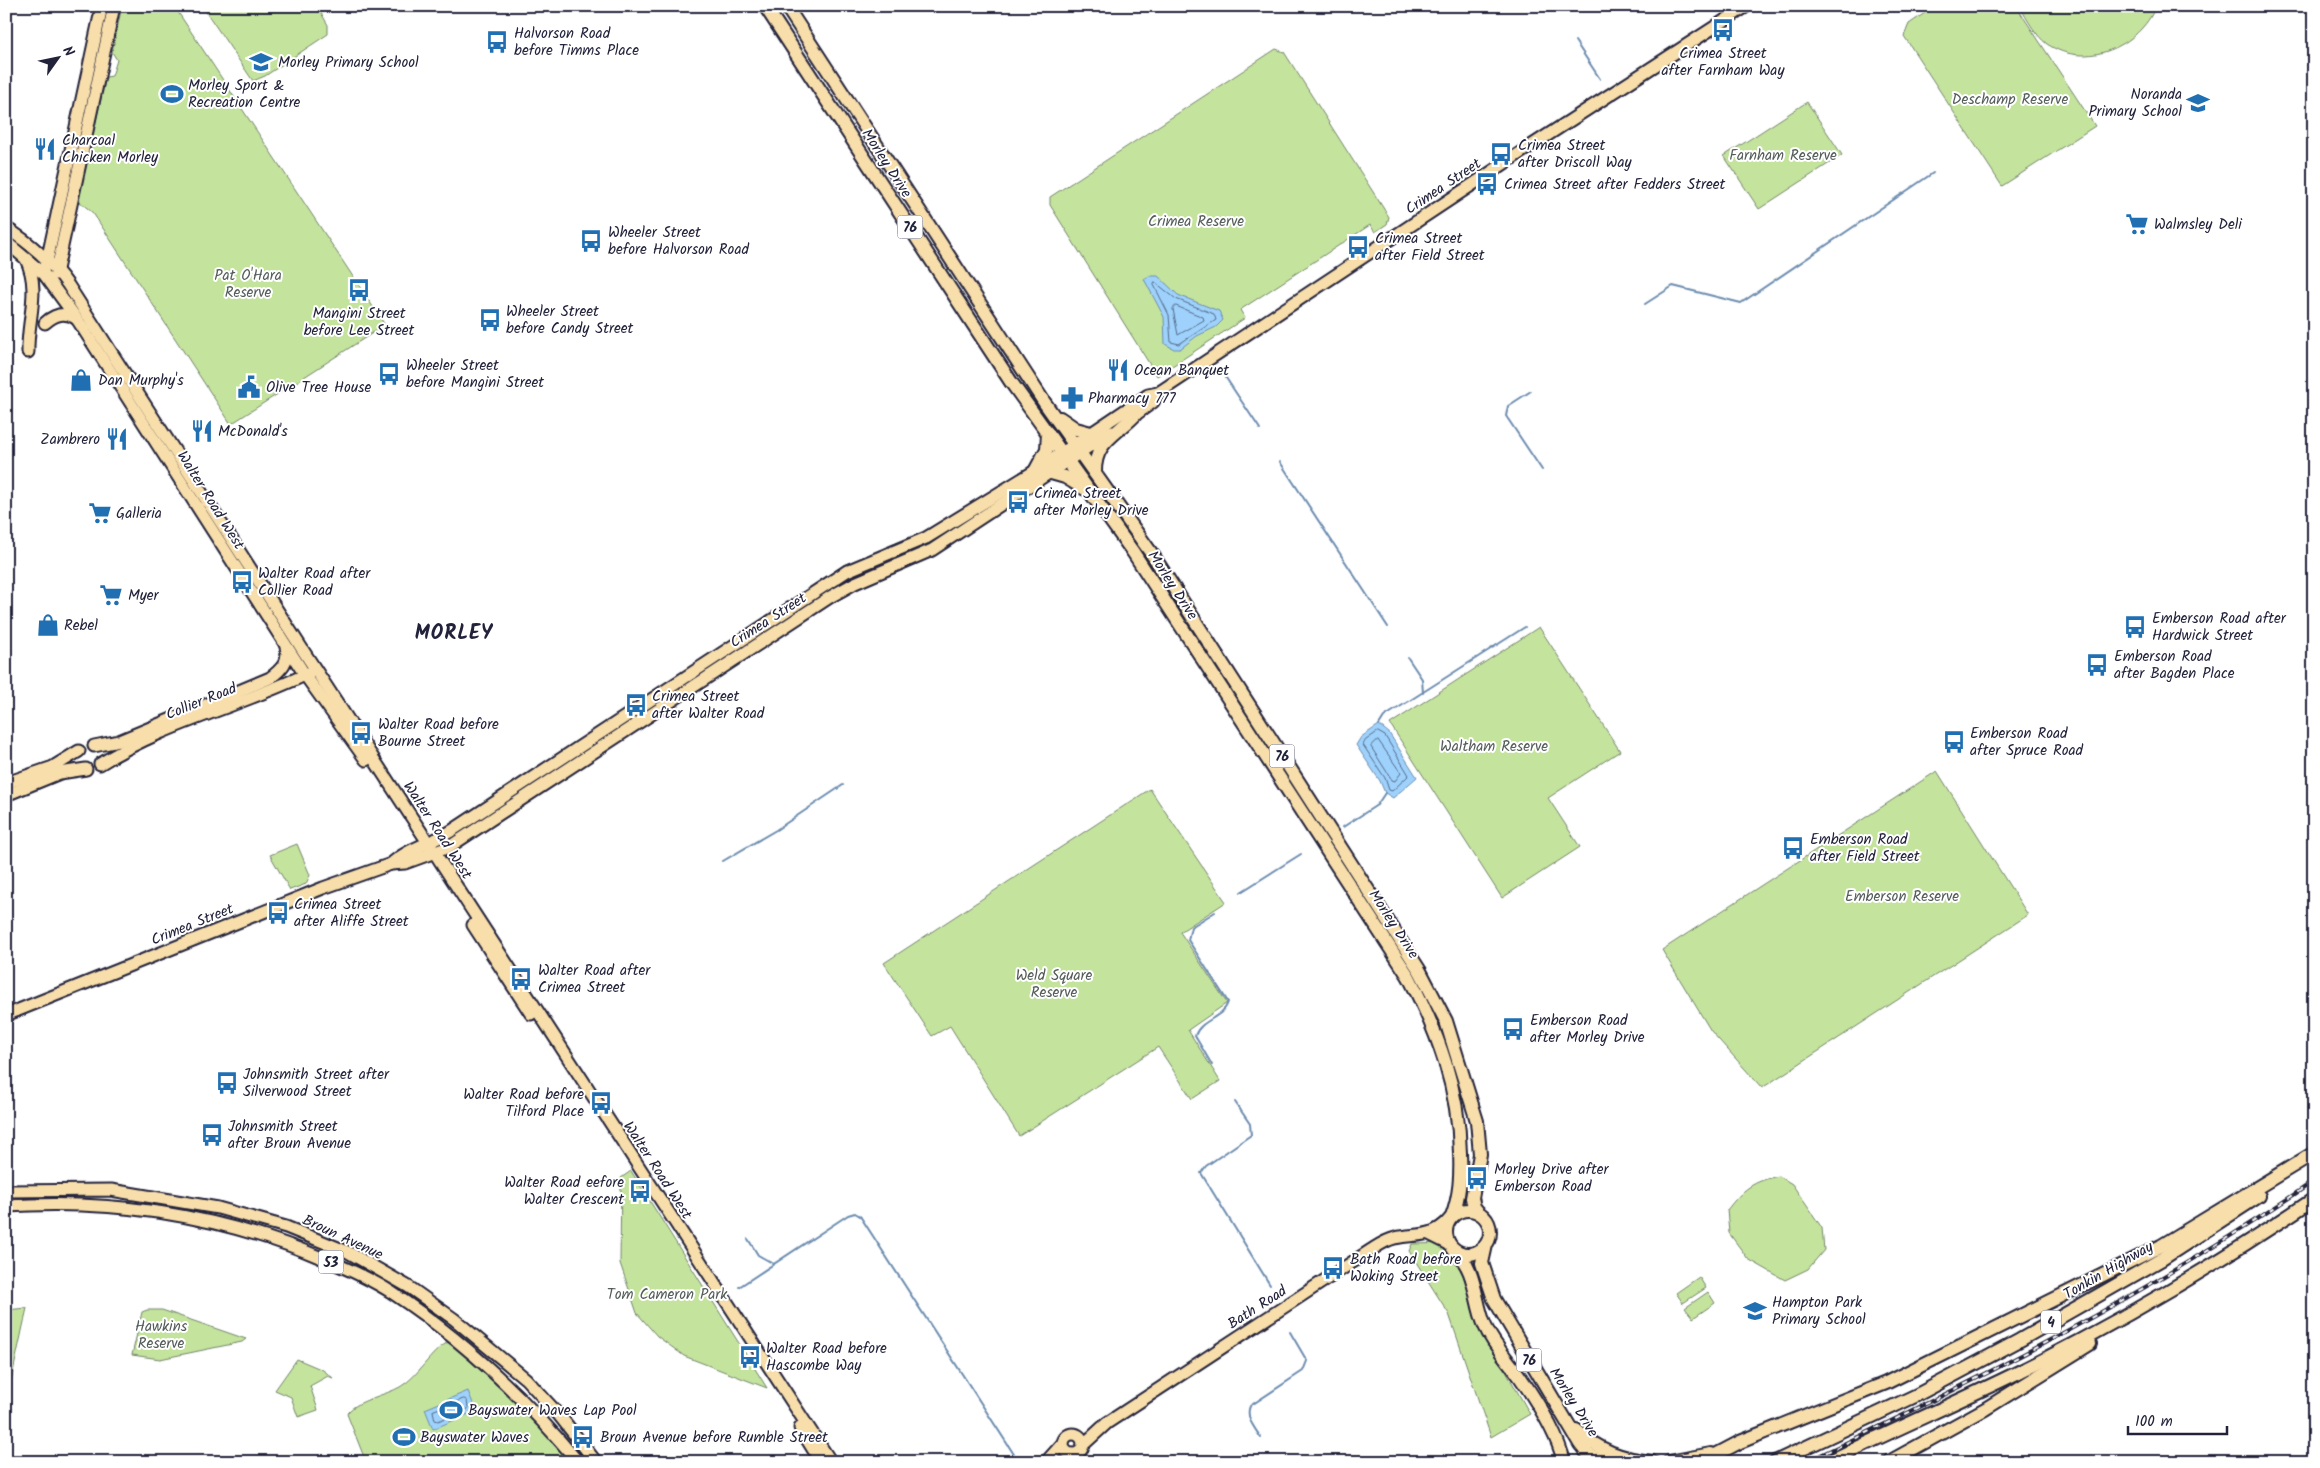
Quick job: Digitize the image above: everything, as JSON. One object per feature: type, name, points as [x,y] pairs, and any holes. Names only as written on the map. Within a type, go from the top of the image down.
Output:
[{"type":"highway","name":"Morley Drive","points":[[765,6],[980,335],[1064,457],[1133,552],[1409,977],[1427,1011],[1447,1066],[1459,1122],[1460,1191],[1450,1218]]},
{"type":"highway","name":"Morley Drive","points":[[786,6],[1046,405],[1154,557],[1434,995],[1454,1043],[1477,1121],[1480,1154],[1472,1198],[1474,1206],[1479,1213]]},
{"type":"highway","points":[[1046,405],[1053,408],[1064,422],[1080,431],[1091,433]]},
{"type":"highway","points":[[1095,473],[1097,456],[1106,439],[1123,427],[1134,415]]},
{"type":"highway","points":[[1035,471],[1047,449],[1048,433]]},
{"type":"highway","points":[[1051,473],[1065,477],[1091,493]]},
{"type":"highway","points":[[1702,1462],[1740,1442],[1886,1383],[2152,1251],[2314,1155]]},
{"type":"highway","name":"Tonkin Highway","points":[[1775,1462],[1915,1396],[2020,1340],[2162,1259],[2272,1187],[2314,1155]]},
{"type":"highway","name":"4","points":[[1828,1462],[2038,1363],[2184,1282],[2314,1199]]},
{"type":"highway","points":[[1465,1210],[1479,1213],[1485,1218],[1490,1231],[1486,1245],[1475,1253],[1468,1254],[1452,1247],[1446,1230],[1450,1218],[1465,1210]]},
{"type":"highway","name":"Morley Drive","points":[[1486,1245],[1482,1263],[1494,1299],[1584,1449],[1602,1462]]},
{"type":"highway","name":"76","points":[[1452,1247],[1470,1271],[1476,1301],[1486,1328],[1530,1394],[1557,1441],[1564,1462]]},
{"type":"highway","points":[[1889,1462],[1985,1409],[2115,1328],[2184,1282]]},
{"type":"highway","points":[[1559,1409],[1587,1440],[1603,1450],[1617,1456],[1652,1462]]},
{"type":"highway","points":[[1669,1462],[1720,1452]]},
{"type":"main road","points":[[54,286],[52,266],[53,234],[102,6]]},
{"type":"main road","points":[[44,274],[52,266],[114,6]]},
{"type":"main road","name":"Crimea Street","points":[[1077,449],[1091,433],[1148,395],[1158,393],[1535,143],[1747,6]]},
{"type":"main road","name":"Walter Road West","points":[[6,228],[27,243],[52,266],[107,344],[346,729],[428,849],[831,1462]]},
{"type":"main road","points":[[27,243],[42,243],[53,234]]},
{"type":"main road","name":"Walter Road West","points":[[6,242],[25,256],[54,286],[285,643],[308,669]]},
{"type":"main road","points":[[25,256],[32,273],[35,293],[28,331],[28,352]]},
{"type":"main road","points":[[45,323],[57,315],[72,316],[77,320]]},
{"type":"main road","name":"Crimea Street","points":[[428,849],[847,571],[926,538],[1035,471],[1064,457],[1134,415],[1153,402],[1158,393]]},
{"type":"main road","name":"Crimea Street","points":[[6,1015],[300,897],[391,864],[400,856],[428,849],[449,847],[830,597],[855,583],[932,550],[1051,473],[1064,457]]},
{"type":"main road","name":"Collier Road","points":[[270,678],[281,670],[287,660],[288,652],[285,643]]},
{"type":"main road","name":"Collier Road","points":[[94,746],[119,741],[270,678],[308,669]]},
{"type":"main road","name":"Collier Road","points":[[100,764],[114,754],[308,669]]},
{"type":"main road","points":[[6,783],[52,767],[84,746],[94,746],[101,754],[100,764],[94,769],[60,773],[6,795]]},
{"type":"main road","points":[[79,751],[78,762],[86,769]]},
{"type":"main road","name":"Walter Road West","points":[[428,849],[821,1462]]},
{"type":"main road","name":"Broun Avenue","points":[[6,1191],[111,1190],[218,1208],[286,1227],[348,1252],[409,1287],[454,1319],[519,1373],[559,1414],[596,1462]]},
{"type":"main road","name":"Broun Avenue","points":[[6,1206],[58,1203],[158,1211],[216,1222],[282,1241],[337,1265],[390,1291],[444,1331],[515,1391],[547,1424],[578,1462]]},
{"type":"main road","name":"Bath Road","points":[[1081,1440],[1386,1241],[1429,1234],[1437,1231],[1450,1218]]},
{"type":"main road","points":[[1429,1234],[1452,1247]]},
{"type":"main road","points":[[1068,1435],[1081,1440],[1078,1453],[1070,1453],[1046,1462],[1068,1435]]},
{"type":"main road","points":[[1063,1442],[1064,1448],[1070,1453]]},
{"type":"green space","name":"Pat O'Hara Reserve","points":[[122,6],[174,6],[385,325],[231,424],[93,213],[80,202],[79,196],[106,77],[112,76],[117,60],[112,52]]},
{"type":"green space","name":"Morley Primary School","points":[[202,6],[317,6],[328,25],[328,34],[265,76],[253,81]]},
{"type":"green space","name":"Deschamp Reserve","points":[[1935,6],[2016,6],[2095,126],[2002,186],[1904,36],[1909,24]]},
{"type":"green space","points":[[2156,6],[2148,20],[2137,33],[2124,43],[2110,50],[2078,55],[2062,52],[2043,41],[2035,32],[2020,7]]},
{"type":"green space","name":"Crimea Reserve","points":[[1276,49],[1284,52],[1389,217],[1387,224],[1375,232],[1370,225],[1240,310],[1245,318],[1157,376],[1050,205],[1050,197]]},
{"type":"green space","name":"Farnham Reserve","points":[[1807,102],[1842,155],[1759,209],[1724,156]]},
{"type":"green space","name":"Waltham Reserve","points":[[1539,627],[1620,751],[1548,798],[1580,847],[1502,898],[1390,724]]},
{"type":"green space","name":"Emberson Reserve","points":[[1937,771],[2028,915],[1762,1088],[1711,1031],[1662,950]]},
{"type":"green space","name":"Weld Square Reserve","points":[[1150,789],[1226,902],[1180,932],[1227,1003],[1188,1030],[1220,1081],[1192,1099],[1158,1047],[1019,1136],[950,1026],[932,1036],[884,963]]},
{"type":"green space","points":[[297,844],[310,875],[306,884],[290,890],[270,855]]},
{"type":"green space","name":"Tom Cameron Park","points":[[631,1171],[767,1388],[684,1356],[657,1336],[637,1313],[620,1263],[621,1178]]},
{"type":"green space","points":[[1779,1176],[1792,1184],[1822,1228],[1824,1250],[1808,1269],[1785,1280],[1748,1259],[1729,1233],[1727,1210],[1744,1191],[1755,1183]]},
{"type":"green space","points":[[1455,1243],[1461,1246],[1487,1338],[1530,1414],[1491,1437],[1449,1314],[1409,1251],[1412,1244]]},
{"type":"green space","points":[[1699,1277],[1706,1288],[1683,1303],[1676,1293]]},
{"type":"green space","points":[[1708,1292],[1715,1303],[1693,1318],[1685,1308]]},
{"type":"green space","points":[[27,1308],[6,1404],[6,1310]]},
{"type":"green space","name":"Hawkins Reserve","points":[[162,1310],[246,1339],[242,1342],[160,1359],[132,1355],[142,1312]]},
{"type":"green space","points":[[448,1342],[456,1343],[480,1363],[573,1462],[366,1462],[347,1414],[348,1412],[358,1404],[400,1387],[413,1377],[435,1352]]},
{"type":"green space","points":[[297,1359],[323,1370],[333,1378],[328,1376],[310,1386],[318,1410],[298,1417],[291,1397],[275,1390]]},
{"type":"water","points":[[1149,276],[1158,276],[1178,295],[1219,311],[1223,320],[1216,327],[1197,336],[1180,349],[1174,349],[1165,344],[1164,317],[1144,279]]},
{"type":"water","points":[[1379,725],[1389,733],[1417,777],[1393,798],[1385,793],[1380,781],[1356,745],[1361,737]]},
{"type":"water","name":"Bayswater Waves Lap Pool","points":[[468,1391],[476,1411],[433,1429],[425,1409]]},
{"type":"waterway","points":[[1575,41],[1600,79]]},
{"type":"waterway","points":[[1645,304],[1673,286],[1741,303],[1933,173]]},
{"type":"waterway","points":[[1226,378],[1260,429]]},
{"type":"waterway","points":[[1531,391],[1508,406],[1506,416],[1542,470]]},
{"type":"waterway","points":[[1280,462],[1388,627]]},
{"type":"waterway","points":[[1379,725],[1384,717],[1525,627]]},
{"type":"waterway","points":[[1408,658],[1422,679],[1423,693]]},
{"type":"waterway","points":[[723,861],[776,830],[843,785]]},
{"type":"waterway","points":[[1343,827],[1377,805],[1385,793]]},
{"type":"waterway","points":[[1241,892],[1301,854]]},
{"type":"waterway","points":[[1212,1065],[1195,1036],[1198,1030],[1221,1012],[1228,1002],[1188,940],[1191,927],[1215,912]]},
{"type":"waterway","points":[[1235,1102],[1250,1124],[1251,1135],[1206,1166],[1201,1173],[1270,1285]]},
{"type":"waterway","points":[[739,1287],[848,1215],[855,1213],[860,1216],[1017,1459]]},
{"type":"waterway","points":[[748,1239],[758,1255],[774,1264]]},
{"type":"waterway","points":[[1261,1438],[1250,1419],[1250,1406],[1303,1371],[1307,1361],[1290,1332]]},
{"type":"railway","points":[[1806,1462],[1937,1399],[2066,1332],[2192,1260],[2314,1181]]},
{"type":"place","name":"Crimea Street after Farnham Way","points":[[1723,30]]},
{"type":"place","name":"Halvorson Road before Timms Place","points":[[497,42]]},
{"type":"place","name":"Morley Primary School","points":[[261,62]]},
{"type":"place","name":"Morley Sport & Recreation Centre","points":[[172,94]]},
{"type":"place","name":"Noranda Primary School","points":[[2198,103]]},
{"type":"place","name":"Charcoal Chicken Morley","points":[[45,149]]},
{"type":"place","name":"Crimea Street after Driscoll Way","points":[[1501,154]]},
{"type":"place","name":"Crimea Street after Fedders Street","points":[[1487,184]]},
{"type":"place","name":"Walmsley Deli","points":[[2137,224]]},
{"type":"place","name":"Wheeler Street before Halvorson Road","points":[[591,241]]},
{"type":"place","name":"Crimea Street after Field Street","points":[[1358,247]]},
{"type":"place","name":"Mangini Street before Lee Street","points":[[359,290]]},
{"type":"place","name":"Wheeler Street before Candy Street","points":[[490,320]]},
{"type":"place","name":"Ocean Banquet","points":[[1118,370]]},
{"type":"place","name":"Wheeler Street before Mangini Street","points":[[389,374]]},
{"type":"place","name":"Dan Murphy's","points":[[81,380]]},
{"type":"place","name":"Olive Tree House","points":[[249,387]]},
{"type":"place","name":"Pharmacy 777","points":[[1072,398]]},
{"type":"place","name":"McDonald's","points":[[202,431]]},
{"type":"place","name":"Zambrero","points":[[117,439]]},
{"type":"place","name":"Crimea Street after Morley Drive","points":[[1018,502]]},
{"type":"place","name":"Galleria","points":[[100,513]]},
{"type":"place","name":"Walter Road after Collier Road","points":[[242,582]]},
{"type":"place","name":"Myer","points":[[111,595]]},
{"type":"place","name":"Rebel","points":[[48,625]]},
{"type":"place","name":"Emberson Road after Hardwick Street","points":[[2135,627]]},
{"type":"place","name":"Emberson Road after Bagden Place","points":[[2097,665]]},
{"type":"place","name":"Crimea Street after Walter Road","points":[[636,705]]},
{"type":"place","name":"Walter Road before Bourne Street","points":[[361,733]]},
{"type":"place","name":"Emberson Road after Spruce Road","points":[[1954,742]]},
{"type":"place","name":"Emberson Road after Field Street","points":[[1793,848]]},
{"type":"place","name":"Crimea Street after Aliffe Street","points":[[278,913]]},
{"type":"place","name":"Walter Road after Crimea Street","points":[[521,979]]},
{"type":"place","name":"Emberson Road after Morley Drive","points":[[1513,1029]]},
{"type":"place","name":"Johnsmith Street after Silverwood Street","points":[[227,1083]]},
{"type":"place","name":"Walter Road before Tilford Place","points":[[601,1103]]},
{"type":"place","name":"Johnsmith Street after Broun Avenue","points":[[212,1135]]},
{"type":"place","name":"Morley Drive after Emberson Road","points":[[1477,1178]]},
{"type":"place","name":"Walter Road eefore Walter Crescent","points":[[640,1191]]},
{"type":"place","name":"Bath Road before Woking Street","points":[[1333,1268]]},
{"type":"place","name":"Hampton Park Primary School","points":[[1755,1311]]},
{"type":"place","name":"Walter Road before Hascombe Way","points":[[750,1357]]},
{"type":"place","name":"Bayswater Waves Lap Pool","points":[[451,1410]]},
{"type":"place","name":"Bayswater Waves","points":[[404,1437]]},
{"type":"place","name":"Broun Avenue before Rumble Street","points":[[583,1437]]},
{"type":"district","name":"MORLEY","points":[[454,632]]}]
